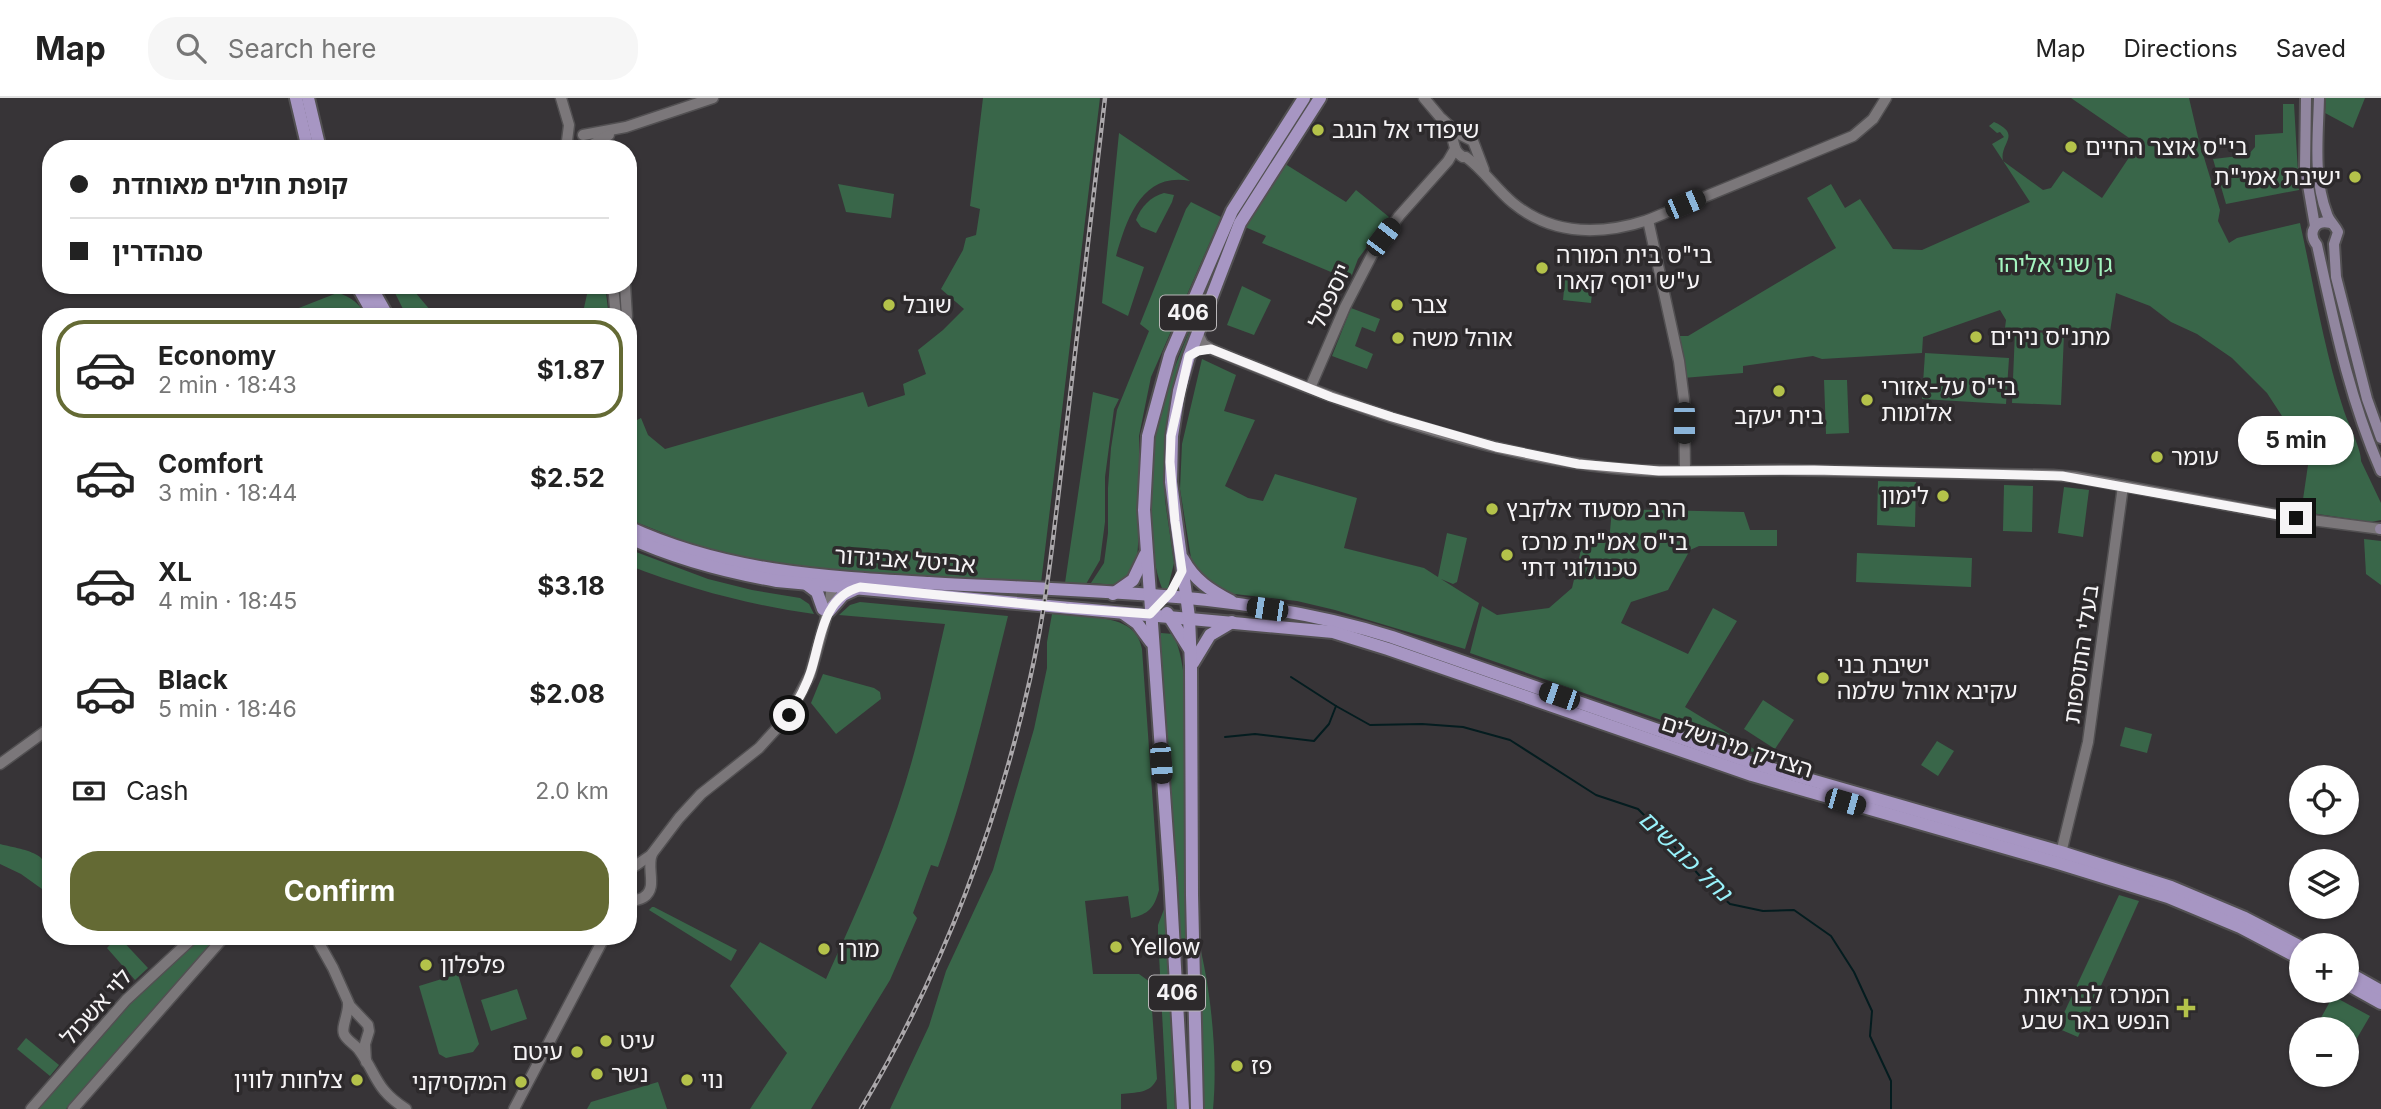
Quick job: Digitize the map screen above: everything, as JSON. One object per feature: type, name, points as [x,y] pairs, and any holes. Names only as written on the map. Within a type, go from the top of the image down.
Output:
[{"type":"main road","points":[[296,98],[306,140]]},
{"type":"main road","points":[[309,98],[318,140]]},
{"type":"main road","name":"406","points":[[1197,1109],[1189,617],[1149,596],[1144,510],[1148,436],[1170,355],[1232,211],[1304,98]]},
{"type":"main road","name":"406","points":[[1183,1109],[1170,877],[1152,641],[1182,571],[1171,482],[1171,436],[1189,356],[1240,223],[1320,98]]},
{"type":"main road","points":[[2306,98],[2305,168],[2315,226],[2312,236],[2317,245],[2355,403],[2381,471]]},
{"type":"main road","points":[[2319,98],[2318,167],[2323,201],[2330,223],[2338,232],[2334,244],[2335,271],[2367,399],[2381,438]]},
{"type":"main road","points":[[2315,226],[2322,222],[2330,223]]},
{"type":"main road","points":[[2317,245],[2325,248],[2334,244]]},
{"type":"main road","name":"אביטל אביגדור","points":[[637,531],[675,546],[717,558],[860,587],[1119,612],[1168,606]]},
{"type":"main road","name":"אביטל אביגדור","points":[[637,540],[700,564],[739,574],[805,583],[1149,596]]},
{"type":"main road","points":[[1179,551],[1201,583],[1238,604]]},
{"type":"main road","points":[[1113,594],[1136,576],[1147,556]]},
{"type":"main road","points":[[1147,556],[1154,578],[1191,651]]},
{"type":"main road","points":[[1168,606],[1182,571]]},
{"type":"main road","points":[[805,583],[817,592],[826,610],[843,595],[860,587]]},
{"type":"main road","name":"הצדיק מירושלים","points":[[1168,606],[1238,604],[1309,615],[1361,628],[1755,764],[2056,857],[2198,909],[2289,953]]},
{"type":"main road","name":"הצדיק מירושלים","points":[[1168,606],[1189,617],[1312,629],[1357,639],[1752,775],[2202,899],[2289,941]]},
{"type":"main road","points":[[1119,612],[1137,623],[1152,641]]},
{"type":"main road","points":[[1191,666],[1208,638],[1232,622]]},
{"type":"main road","points":[[2359,979],[2381,991]]},
{"type":"main road","points":[[2359,991],[2381,1003]]},
{"type":"street","points":[[562,98],[588,140]]},
{"type":"street","points":[[562,98],[568,122],[568,140]]},
{"type":"street","points":[[597,140],[626,127],[713,98]]},
{"type":"street","points":[[1424,98],[1442,119],[1463,137],[1471,139],[1488,177]]},
{"type":"street","points":[[1442,119],[1460,152],[1516,205],[1565,227],[1589,232],[1648,220],[1853,136],[1873,119],[1886,98]]},
{"type":"street","points":[[568,137],[575,133],[626,127]]},
{"type":"street","points":[[1460,152],[1458,140],[1463,137]]},
{"type":"street","points":[[1460,152],[1472,154],[1475,148]]},
{"type":"street","name":"יוספטל","points":[[1310,388],[1345,307],[1374,251],[1399,216],[1448,161],[1460,152]]},
{"type":"street","points":[[1648,220],[1679,361],[1684,400],[1685,470]]},
{"type":"street","points":[[1197,332],[1203,344],[1211,349],[1310,388],[1392,417],[1529,455],[1614,468],[2053,475],[2296,518],[2381,529]]},
{"type":"street","points":[[1189,356],[1211,349]]},
{"type":"street","name":"בעלי התוספות","points":[[2056,857],[2088,742],[2123,486]]},
{"type":"street","points":[[637,899],[649,892],[652,884],[649,863],[653,853],[679,818],[701,794],[749,757],[780,727],[804,689],[821,631],[830,582]]},
{"type":"street","points":[[0,764],[42,734]]},
{"type":"street","points":[[637,863],[653,853]]},
{"type":"street","points":[[637,868],[645,869],[650,875]]},
{"type":"street","name":"לוי אשכול","points":[[31,1109],[126,1000],[185,945]]},
{"type":"street","points":[[74,1109],[217,945]]},
{"type":"street","points":[[320,945],[348,1002],[368,1025],[366,1062]]},
{"type":"street","points":[[514,1109],[600,945]]},
{"type":"street","points":[[348,1002],[344,1034],[366,1062],[380,1087],[406,1109]]},
{"type":"street","points":[[345,1022],[354,1017],[361,1018]]},
{"type":"street","points":[[352,1042],[359,1042],[367,1037]]},
{"type":"green space","points":[[983,98],[1100,98],[1041,583],[794,569],[699,547],[637,523],[637,420],[641,418],[648,435],[665,449],[863,392],[868,407],[905,395],[903,384],[926,374],[918,350],[964,309],[941,289],[963,250],[966,238],[976,235],[980,209],[970,206]]},
{"type":"green space","name":"גן שני אליהו","points":[[2071,98],[2189,98],[2220,210],[2218,221],[2229,243],[2237,238],[2300,223],[2337,388],[2361,461],[2381,503],[2381,520],[2371,522],[2311,513],[2311,508],[2302,506],[2308,465],[2301,442],[2289,434],[2282,416],[2267,393],[2232,358],[2197,334],[2171,322],[2150,306],[2116,293],[2109,338],[2005,328],[2006,320],[2000,310],[1923,337],[1922,353],[1822,359],[1813,356],[1743,366],[1743,373],[1683,378],[1676,336],[1688,336],[1836,248],[1807,198],[1831,184],[1845,208],[1860,199],[1893,249],[1922,250],[2030,202],[2003,161],[2043,190],[2051,188],[2063,171],[2102,198],[2138,144]]},
{"type":"green space","points":[[2326,98],[2365,98],[2353,128],[2325,113]]},
{"type":"green space","points":[[2283,104],[2294,104],[2299,190],[2226,204],[2213,159],[2248,155],[2255,147],[2255,135],[2283,133]]},
{"type":"green space","points":[[1994,122],[2003,127],[2009,135],[2003,161],[1992,144],[2004,137],[1989,126]]},
{"type":"green space","points":[[1119,133],[1190,181],[1173,180],[1148,191],[1139,201],[1125,227],[1116,256],[1144,267],[1128,316],[1102,303]]},
{"type":"green space","points":[[1282,162],[1346,202],[1356,190],[1389,217],[1358,259],[1350,280],[1262,243],[1266,236],[1245,227]]},
{"type":"green space","points":[[838,184],[894,194],[891,218],[846,212]]},
{"type":"green space","points":[[1164,193],[1174,195],[1156,233],[1141,227],[1136,220],[1141,211],[1150,200]]},
{"type":"green space","points":[[1191,202],[1221,217],[1151,377],[1139,436],[1137,560],[1128,579],[1116,585],[1091,583],[1104,563],[1108,533],[1111,448],[1117,410],[1149,331],[1140,324]]},
{"type":"green space","points":[[1565,280],[1593,283],[1591,303],[1563,300]]},
{"type":"green space","points":[[1242,286],[1271,300],[1254,335],[1227,325]]},
{"type":"green space","points":[[340,294],[361,308],[299,308]]},
{"type":"green space","points":[[396,294],[417,294],[428,308],[402,308]]},
{"type":"green space","points":[[587,294],[606,294],[608,308],[584,308]]},
{"type":"green space","points":[[1351,308],[1380,319],[1375,332],[1362,327],[1355,346],[1373,354],[1367,369],[1332,356]]},
{"type":"green space","points":[[1193,321],[1177,372],[1164,448],[1165,500],[1174,563],[1167,592],[1163,591],[1160,582],[1151,531],[1152,457],[1162,406]]},
{"type":"green space","points":[[2015,331],[2064,334],[2061,405],[2012,403]]},
{"type":"green space","points":[[1925,353],[2009,358],[2006,404],[1922,399]]},
{"type":"green space","points":[[1202,359],[1236,375],[1224,411],[1255,420],[1225,486],[1248,498],[1263,501],[1275,474],[1357,498],[1344,548],[1424,568],[1438,577],[1447,533],[1467,538],[1457,582],[1453,584],[1441,579],[1479,603],[1465,649],[1297,601],[1217,592],[1192,564],[1180,489],[1182,444]]},
{"type":"green space","points":[[1824,380],[1847,380],[1849,433],[1826,434]]},
{"type":"green space","points":[[1093,392],[1119,399],[1114,409],[1105,477],[1105,522],[1100,560],[1086,584],[1065,583]]},
{"type":"green space","points":[[1878,481],[1916,482],[1915,527],[1877,525]]},
{"type":"green space","points":[[2004,485],[2033,486],[2032,532],[2003,531]]},
{"type":"green space","points":[[2064,487],[2089,490],[2083,537],[2058,533]]},
{"type":"green space","points":[[1612,509],[1744,512],[1750,530],[1777,530],[1777,546],[1699,546],[1690,550],[1668,590],[1631,602],[1621,623],[1688,654],[1713,608],[1737,621],[1685,707],[1767,757],[1470,653],[1482,606],[1497,615],[1549,608],[1572,588],[1584,537],[1609,542]]},
{"type":"green space","points":[[2364,539],[2381,541],[2381,585],[2366,574]]},
{"type":"green space","points":[[637,552],[708,579],[800,598],[809,604],[814,614],[720,595],[637,569]]},
{"type":"green space","points":[[1857,553],[1972,558],[1971,587],[1856,582]]},
{"type":"green space","points":[[860,602],[1008,616],[949,836],[938,867],[931,865],[913,913],[917,918],[890,980],[811,1109],[750,1109],[787,1053],[730,986],[760,942],[826,979],[873,872],[898,806],[918,739],[945,624],[839,615],[850,605]]},
{"type":"green space","points":[[1052,614],[1094,617],[1124,624],[1135,634],[1142,649],[1159,890],[1150,909],[1131,918],[1128,896],[1085,901],[1093,974],[1139,974],[1150,982],[1157,1079],[1146,1090],[1121,1094],[1121,1109],[890,1109],[929,1026],[946,971],[993,870],[1034,729],[1047,668],[1047,642]]},
{"type":"green space","points":[[1161,633],[1173,634],[1180,653],[1185,687],[1185,952],[1181,952],[1169,820],[1159,639]]},
{"type":"green space","points":[[823,674],[874,688],[880,692],[881,699],[836,734],[811,703]]},
{"type":"green space","points":[[1763,700],[1794,720],[1775,749],[1744,729]]},
{"type":"green space","points":[[2125,727],[2152,734],[2147,753],[2120,746]]},
{"type":"green space","points":[[1937,741],[1954,751],[1938,776],[1921,765]]},
{"type":"green space","points":[[0,844],[38,855],[42,859],[42,889],[21,874],[0,864]]},
{"type":"green space","points":[[2119,895],[2139,901],[2078,1037],[2057,1028]]},
{"type":"green space","points":[[1166,904],[1175,1109],[1167,1109],[1158,935],[1158,925]]},
{"type":"green space","points":[[652,907],[737,950],[731,961],[649,910]]},
{"type":"green space","points":[[1198,939],[1207,979],[1212,1024],[1215,1068],[1213,1109],[1202,1109]]},
{"type":"green space","points":[[110,945],[126,945],[148,968],[135,980],[107,948]]},
{"type":"green space","points":[[191,945],[212,945],[66,1109],[37,1109],[95,1041]]},
{"type":"green space","points":[[458,974],[479,1044],[473,1052],[446,1058],[439,1054],[419,986]]},
{"type":"green space","points":[[517,989],[527,1019],[491,1031],[481,1000]]},
{"type":"green space","points":[[2329,1003],[2346,1003],[2370,1016],[2359,1035],[2359,1017],[2321,1017]]},
{"type":"green space","points":[[26,1038],[59,1065],[50,1076],[17,1049]]},
{"type":"green space","points":[[658,1082],[667,1109],[587,1109],[591,1102]]},
{"type":"waterway","name":"נחל כובשים","points":[[1291,677],[1370,725],[1422,724],[1463,727],[1510,740],[1596,795],[1638,809],[1705,882],[1730,904],[1763,911],[1794,910],[1831,936],[1854,972],[1872,1011],[1870,1036],[1891,1081],[1891,1109]]},
{"type":"waterway","points":[[1225,737],[1255,734],[1314,741],[1329,724],[1336,706]]},
{"type":"railway","points":[[861,1109],[916,1007],[963,900],[1000,791],[1030,679],[1050,559],[1105,98]]},
{"type":"place","name":"שיפודי אל הנגב","points":[[1318,130]]},
{"type":"place","name":"בי\"ס אוצר החיים","points":[[2071,147]]},
{"type":"place","name":"ישיבת אמי\"ת","points":[[2355,177]]},
{"type":"place","name":"בי\"ס בית המורה ע\"ש יוסף קארו","points":[[1542,268]]},
{"type":"place","name":"שובל","points":[[889,305]]},
{"type":"place","name":"צבר","points":[[1397,305]]},
{"type":"place","name":"מתנ\"ס נירים","points":[[1976,337]]},
{"type":"place","name":"אוהל משה","points":[[1398,338]]},
{"type":"place","name":"בית יעקב","points":[[1779,391]]},
{"type":"place","name":"בי\"ס על-אזורי אלומות","points":[[1867,400]]},
{"type":"place","name":"עומר","points":[[2157,457]]},
{"type":"place","name":"לימון","points":[[1943,496]]},
{"type":"place","name":"הרב מסעוד אלקבץ","points":[[1492,509]]},
{"type":"place","name":"בי\"ס אמ\"ית מרכז טכנולוגי דתי","points":[[1507,555]]},
{"type":"place","name":"ישיבת בני עקיבא אוהל שלמה","points":[[1823,678]]},
{"type":"place","name":"Yellow","points":[[1116,947]]},
{"type":"place","name":"מורן","points":[[824,949]]},
{"type":"place","name":"פלפלון","points":[[426,965]]},
{"type":"place","name":"המרכז לבריאות הנפש באר שבע","points":[[2186,1008]]},
{"type":"place","name":"עיט","points":[[606,1041]]},
{"type":"place","name":"עיטם","points":[[577,1052]]},
{"type":"place","name":"פז","points":[[1237,1066]]},
{"type":"place","name":"נשר","points":[[597,1074]]},
{"type":"place","name":"צלחות לווין","points":[[357,1080]]},
{"type":"place","name":"נוי","points":[[687,1080]]},
{"type":"place","name":"המקסיקני","points":[[521,1082]]},
{"type":"route","points":[[789,715],[810,675],[828,611],[843,595],[860,587],[1150,614],[1171,592],[1182,571],[1171,482],[1171,436],[1189,356],[1203,349],[1211,349],[1331,397],[1392,417],[1496,447],[1578,464],[1659,471],[1814,470],[2062,476],[2296,518]]}]
